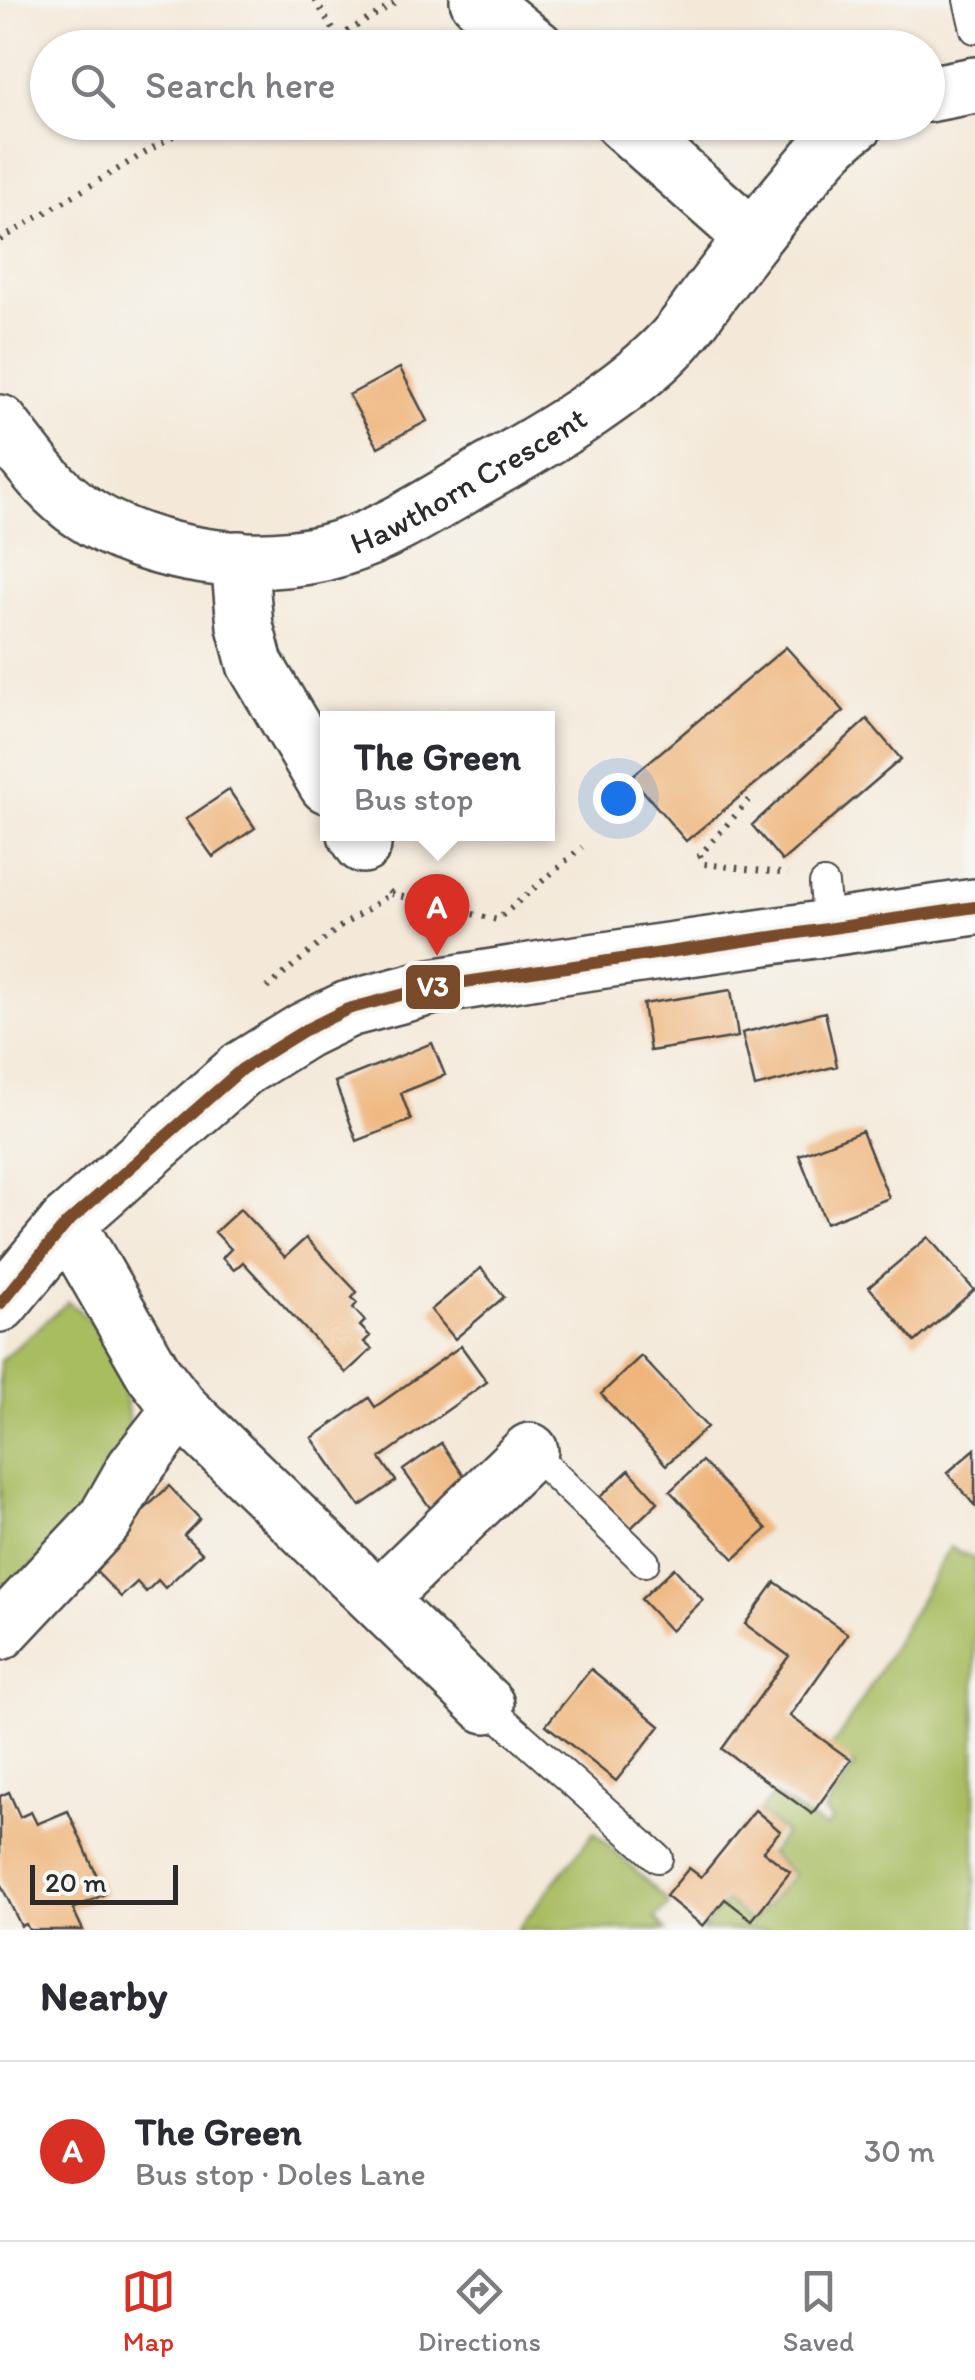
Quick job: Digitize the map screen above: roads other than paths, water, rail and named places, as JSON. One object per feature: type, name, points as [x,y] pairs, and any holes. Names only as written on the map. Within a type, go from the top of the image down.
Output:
[{"type":"street","points":[[478,0],[515,30]]},
{"type":"street","points":[[945,91],[975,86]]},
{"type":"street","points":[[642,140],[752,237]]},
{"type":"street","name":"Hawthorn Crescent","points":[[0,423],[47,482],[79,511],[116,532],[157,546],[239,559],[289,560],[338,549],[386,530],[542,442],[632,378],[672,343],[832,140]]},
{"type":"street","points":[[239,559],[245,626],[255,664],[320,772]]},
{"type":"street","points":[[0,1304],[67,1223],[242,1069],[348,1009],[431,987],[826,906],[975,907]]},
{"type":"street","points":[[67,1223],[154,1374],[181,1409],[486,1705]]},
{"type":"street","points":[[0,1632],[105,1520],[134,1469],[181,1409]]},
{"type":"street","points":[[379,1598],[530,1451]]},
{"type":"lane","points":[[968,0],[975,29]]},
{"type":"lane","points":[[530,1451],[645,1562]]},
{"type":"lane","points":[[486,1705],[658,1858]]},
{"type":"place","name":"The Green","points":[[437,956]]}]
